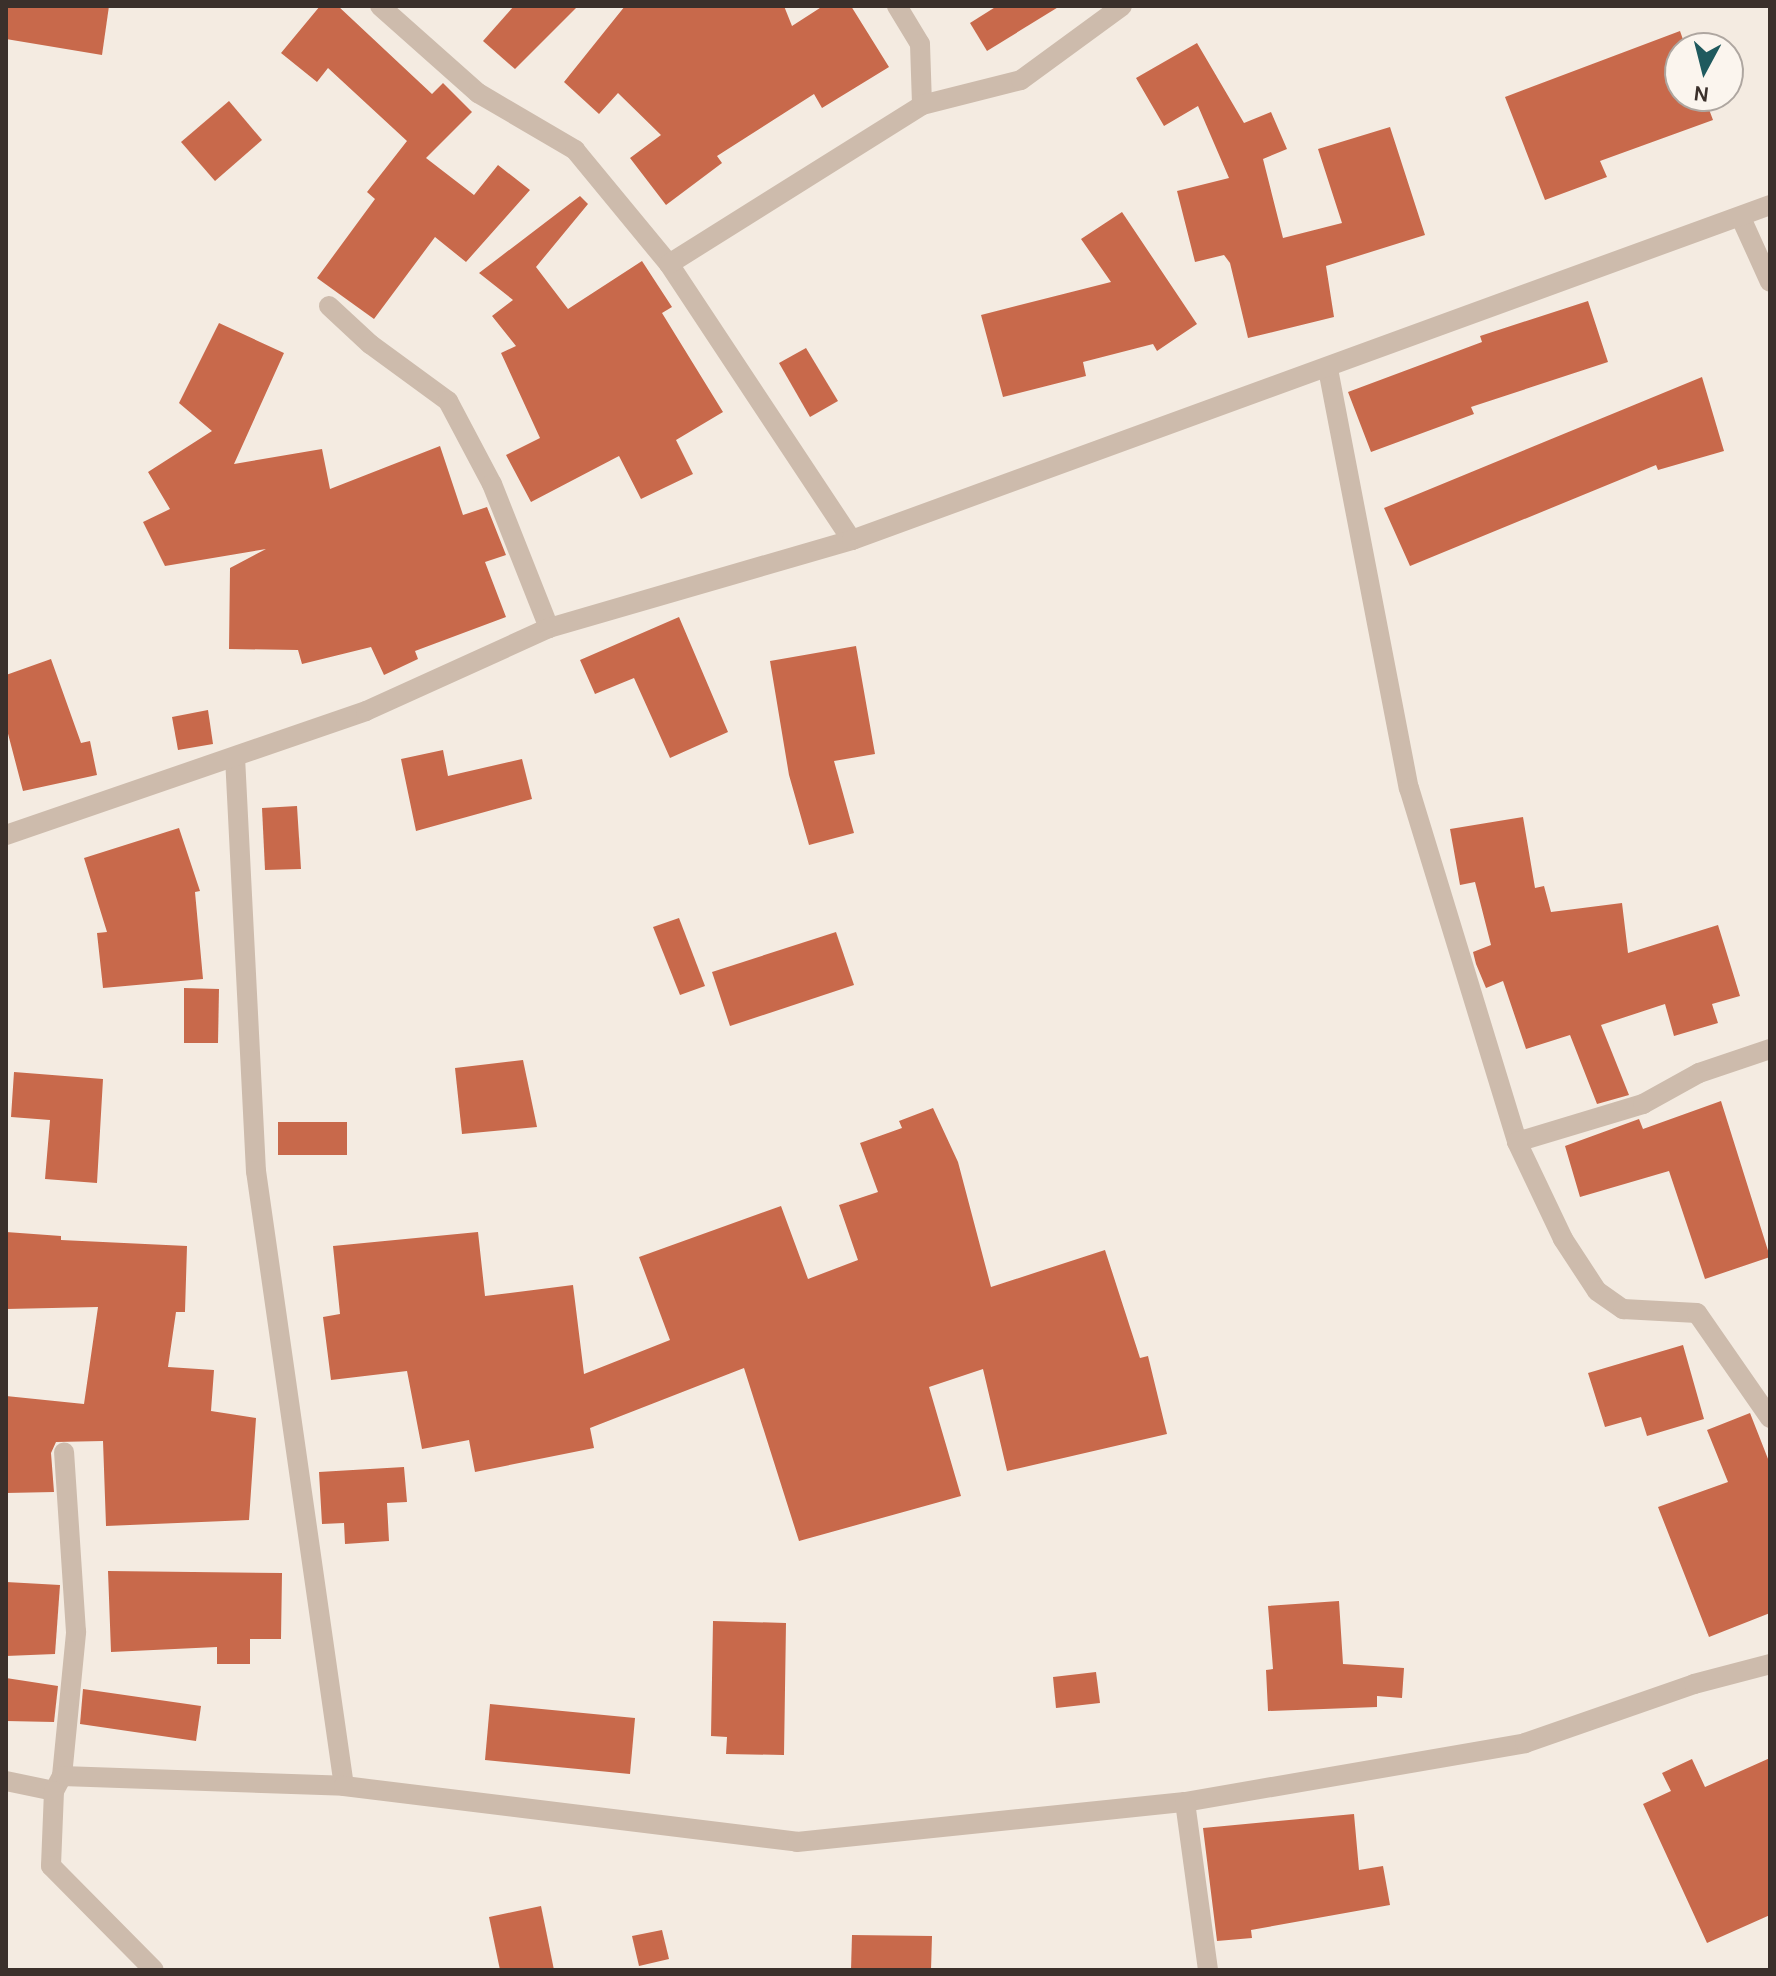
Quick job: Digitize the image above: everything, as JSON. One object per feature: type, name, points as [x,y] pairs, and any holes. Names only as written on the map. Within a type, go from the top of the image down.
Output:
[{"type":"street","points":[[380,6],[478,93],[575,150],[669,264],[852,540]]},
{"type":"street","points":[[897,6],[920,44],[922,105]]},
{"type":"street","points":[[669,264],[922,105],[1021,80],[1122,6]]},
{"type":"street","points":[[6,835],[366,711],[549,628],[852,540],[1328,369],[1770,205]]},
{"type":"street","points":[[1741,218],[1770,282]]},
{"type":"street","points":[[329,306],[370,344],[448,401],[492,484],[549,628]]},
{"type":"street","points":[[1328,369],[1409,788],[1517,1142],[1563,1239],[1597,1291],[1623,1309],[1697,1313],[1770,1418]]},
{"type":"street","points":[[235,757],[256,1171],[344,1786]]},
{"type":"street","points":[[1517,1142],[1643,1104],[1699,1073],[1770,1049]]},
{"type":"street","points":[[64,1452],[76,1632],[51,1866],[154,1970]]},
{"type":"street","points":[[6,1781],[344,1786],[797,1842],[1185,1802],[1525,1743],[1694,1684],[1770,1664]]},
{"type":"street","points":[[1185,1802],[1208,1970]]},
{"type":"building","points":[[6,6],[109,6],[102,55],[6,39]]},
{"type":"building","points":[[320,6],[338,6],[432,94],[443,83],[472,112],[426,158],[474,195],[498,165],[530,190],[466,262],[435,237],[374,319],[317,278],[375,199],[367,192],[407,141],[328,68],[317,82],[281,53]]},
{"type":"building","points":[[514,6],[578,6],[515,69],[483,41]]},
{"type":"building","points":[[625,6],[784,6],[792,26],[823,6],[851,6],[889,67],[822,108],[814,94],[717,156],[722,163],[666,205],[630,158],[661,135],[618,93],[599,114],[564,82]]},
{"type":"building","points":[[997,6],[1060,6],[987,51],[970,23]]},
{"type":"building","points":[[1664,37],[1664,112],[1710,112],[1713,120],[1600,161],[1607,177],[1545,200],[1505,97]]},
{"type":"building","points":[[1197,43],[1244,123],[1271,112],[1287,149],[1263,159],[1283,238],[1342,223],[1318,149],[1390,127],[1425,235],[1326,266],[1334,317],[1248,338],[1230,263],[1224,255],[1195,262],[1177,191],[1229,178],[1198,106],[1164,126],[1136,78]]},
{"type":"building","points":[[229,101],[262,140],[215,181],[181,142]]},
{"type":"building","points":[[580,196],[588,204],[536,267],[568,309],[642,261],[672,307],[662,313],[723,412],[676,440],[693,474],[641,499],[619,456],[531,502],[506,455],[540,438],[501,353],[516,346],[492,316],[513,300],[479,273]]},
{"type":"building","points":[[1122,212],[1197,324],[1157,351],[1153,344],[1083,362],[1086,376],[1003,397],[981,315],[1111,282],[1081,239]]},
{"type":"building","points":[[1588,301],[1608,362],[1471,407],[1474,414],[1371,452],[1348,392],[1482,342],[1480,336]]},
{"type":"building","points":[[219,323],[284,353],[234,464],[322,449],[330,489],[440,446],[463,515],[487,507],[506,555],[485,562],[506,617],[415,651],[418,659],[384,675],[371,647],[302,664],[298,650],[229,649],[230,568],[266,549],[165,566],[143,522],[170,509],[148,472],[212,431],[179,403]]},
{"type":"building","points":[[806,348],[838,401],[810,417],[779,363]]},
{"type":"building","points":[[1702,377],[1724,451],[1658,470],[1656,465],[1410,566],[1384,508]]},
{"type":"building","points":[[679,617],[728,732],[670,758],[634,678],[595,694],[580,660]]},
{"type":"building","points":[[856,646],[875,754],[834,761],[854,833],[809,845],[789,775],[770,661]]},
{"type":"building","points":[[51,659],[81,743],[90,741],[97,775],[23,791],[6,726],[6,675]]},
{"type":"building","points":[[208,710],[213,744],[178,750],[172,717]]},
{"type":"building","points":[[443,750],[448,776],[522,759],[532,799],[416,831],[401,759]]},
{"type":"building","points":[[297,806],[301,869],[265,870],[262,808]]},
{"type":"building","points":[[1523,817],[1535,888],[1544,886],[1551,912],[1622,903],[1628,953],[1718,925],[1740,996],[1712,1004],[1718,1023],[1674,1036],[1665,1004],[1601,1025],[1629,1095],[1597,1104],[1570,1035],[1526,1049],[1503,981],[1486,988],[1476,964],[1473,952],[1491,945],[1475,882],[1460,885],[1450,829]]},
{"type":"building","points":[[179,828],[200,891],[195,892],[203,979],[103,988],[97,933],[107,932],[84,858]]},
{"type":"building","points":[[679,918],[705,986],[680,995],[653,927]]},
{"type":"building","points":[[836,932],[854,985],[730,1026],[712,972]]},
{"type":"building","points":[[184,988],[219,989],[218,1043],[184,1043]]},
{"type":"building","points":[[523,1060],[537,1127],[462,1134],[455,1068]]},
{"type":"building","points":[[14,1072],[103,1079],[97,1183],[45,1179],[50,1120],[11,1117]]},
{"type":"building","points":[[1721,1101],[1770,1257],[1705,1279],[1669,1171],[1580,1197],[1565,1146],[1639,1119],[1643,1129]]},
{"type":"building","points":[[933,1108],[958,1162],[991,1287],[1105,1250],[1140,1358],[1148,1356],[1167,1434],[1007,1471],[983,1369],[929,1387],[961,1496],[799,1541],[744,1368],[590,1428],[594,1448],[475,1472],[469,1440],[422,1449],[407,1371],[331,1380],[323,1317],[340,1314],[333,1246],[478,1232],[485,1296],[573,1285],[584,1374],[670,1340],[639,1257],[781,1206],[808,1279],[858,1260],[839,1205],[878,1192],[860,1143],[902,1128],[899,1121]]},
{"type":"building","points":[[278,1122],[347,1122],[347,1155],[278,1155]]},
{"type":"building","points":[[6,1232],[61,1236],[61,1240],[187,1246],[185,1312],[176,1312],[168,1367],[214,1370],[211,1411],[256,1418],[249,1520],[106,1526],[103,1441],[56,1442],[51,1453],[54,1492],[6,1493],[6,1396],[84,1404],[98,1307],[6,1309]]},
{"type":"building","points":[[1683,1345],[1704,1419],[1647,1436],[1641,1417],[1605,1427],[1588,1373]]},
{"type":"building","points":[[1750,1413],[1770,1464],[1770,1613],[1709,1637],[1658,1507],[1728,1482],[1707,1430]]},
{"type":"building","points":[[404,1467],[407,1502],[387,1503],[389,1541],[345,1544],[344,1523],[322,1524],[319,1472]]},
{"type":"building","points":[[108,1571],[282,1573],[281,1639],[250,1639],[250,1664],[217,1664],[217,1647],[111,1652]]},
{"type":"building","points":[[6,1582],[60,1585],[55,1654],[6,1656]]},
{"type":"building","points":[[1339,1601],[1343,1664],[1404,1668],[1402,1698],[1377,1696],[1377,1707],[1268,1711],[1266,1670],[1273,1669],[1268,1606]]},
{"type":"building","points":[[713,1621],[786,1623],[784,1755],[726,1754],[727,1737],[711,1736]]},
{"type":"building","points":[[1096,1672],[1100,1703],[1056,1708],[1053,1677]]},
{"type":"building","points":[[6,1678],[58,1686],[54,1722],[6,1721]]},
{"type":"building","points":[[83,1689],[201,1706],[196,1741],[80,1724]]},
{"type":"building","points":[[490,1704],[635,1718],[630,1774],[485,1760]]},
{"type":"building","points":[[1770,1758],[1770,1915],[1707,1943],[1643,1804],[1671,1791],[1662,1773],[1692,1759],[1705,1787]]},
{"type":"building","points":[[1354,1814],[1359,1870],[1383,1866],[1390,1905],[1251,1930],[1252,1938],[1217,1941],[1203,1828]]},
{"type":"building","points":[[541,1906],[554,1970],[500,1970],[489,1917]]},
{"type":"building","points":[[662,1930],[669,1959],[639,1966],[632,1936]]},
{"type":"building","points":[[852,1935],[932,1936],[931,1970],[851,1970]]}]
